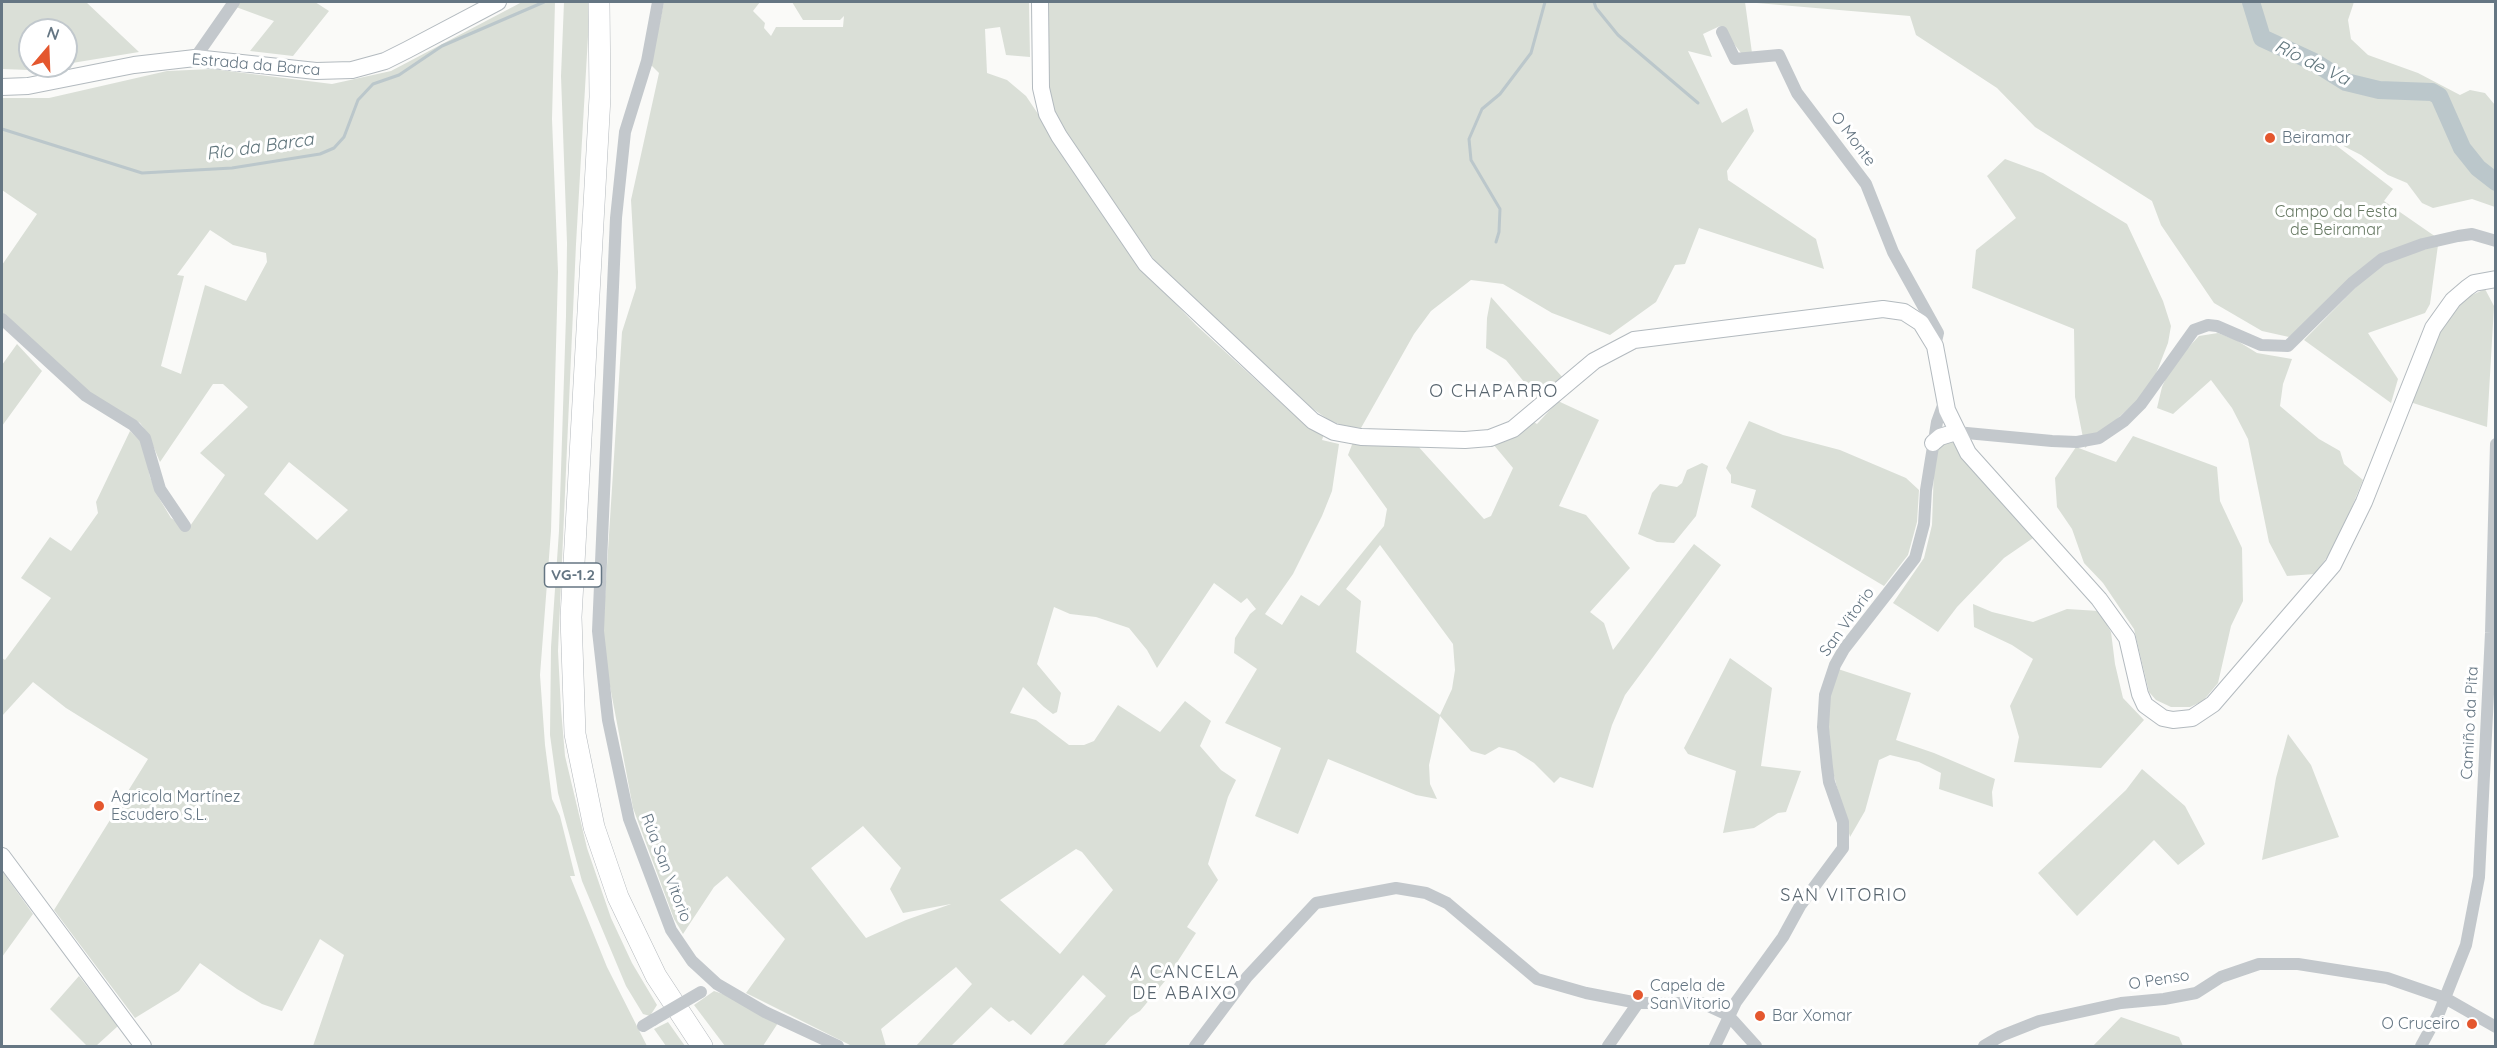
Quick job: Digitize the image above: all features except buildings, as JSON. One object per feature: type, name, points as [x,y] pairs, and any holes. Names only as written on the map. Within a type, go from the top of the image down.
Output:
[{"type":"highway","name":"VG-1.2","points":[[599,2],[600,97],[572,617],[575,734],[594,827],[618,897],[656,976],[702,1047]]},
{"type":"street","points":[[195,58],[234,2]]},
{"type":"street","name":"Estrada da Barca","points":[[2,87],[28,87],[134,65],[195,58],[316,71],[352,70],[385,61],[407,51],[498,2]]},
{"type":"street","name":"Rúa San Vitorio","points":[[658,2],[647,60],[625,132],[616,218],[598,631],[608,720],[629,819],[671,930],[692,961],[717,984],[765,1012],[838,1047]]},
{"type":"street","points":[[1040,2],[1040,80],[1047,114],[1059,136],[1146,264],[1306,415],[1334,432],[1378,438],[1465,440],[1490,438],[1513,429],[1594,361],[1634,340],[1883,309],[1904,312],[1920,323],[1935,346],[1945,400],[1956,432],[1968,453],[2099,599],[2122,628],[2127,638],[2140,694],[2145,705],[2163,718],[2183,721],[2204,712],[2213,704],[2333,565],[2357,518],[2433,328],[2453,300],[2467,288],[2474,283],[2496,279]]},
{"type":"street","name":"O Monte","points":[[1722,32],[1735,59],[1779,55],[1797,93],[1866,184],[1893,252],[1916,296]]},
{"type":"street","points":[[1933,443],[1940,436],[1956,432],[2052,441],[2078,442],[2099,438],[2124,421],[2141,404],[2194,330],[2208,325],[2217,326],[2261,345],[2288,346],[2352,283],[2382,259],[2423,244],[2458,236],[2472,234],[2496,241]]},
{"type":"street","points":[[1904,312],[1916,296],[1938,333],[1935,346]]},
{"type":"street","points":[[2,320],[86,396],[133,425],[145,438],[160,489],[185,526]]},
{"type":"street","name":"San Vitorio","points":[[1715,1047],[1728,1015],[1783,937],[1800,906],[1843,848],[1843,822],[1829,782],[1825,748],[1825,695],[1835,665],[1844,649],[1915,558],[1924,524],[1933,443],[1940,411],[1945,400]]},
{"type":"street","name":"Camiño da Pita","points":[[2421,1047],[2445,998],[2466,945],[2479,877],[2491,633],[2496,444]]},
{"type":"street","points":[[2,856],[143,1047]]},
{"type":"street","points":[[1195,1047],[1247,977],[1317,903],[1396,888],[1426,893],[1447,903],[1537,979],[1586,993],[1638,1003],[1702,1003],[1728,1015],[1756,1047]]},
{"type":"street","name":"O Penso","points":[[1984,1047],[2001,1036],[2039,1021],[2121,1003],[2196,993],[2221,977],[2259,964],[2298,964],[2387,978],[2445,998],[2496,1027]]},
{"type":"street","points":[[648,1023],[717,984]]},
{"type":"street","points":[[1608,1047],[1638,1003]]},
{"type":"green space","points":[[2,2],[86,2],[139,52],[78,62],[78,18],[18,18],[18,70],[2,69]]},
{"type":"green space","points":[[240,2],[315,2],[329,11],[293,56],[250,51],[274,21],[236,7]]},
{"type":"green space","points":[[522,2],[555,2],[552,119],[558,272],[551,531],[540,675],[545,745],[552,799],[560,816],[575,876],[570,876],[607,967],[647,1046],[313,1046],[344,955],[320,939],[282,1011],[262,1004],[200,963],[179,991],[135,1018],[54,910],[148,759],[66,708],[33,682],[2,716],[2,658],[5,660],[51,598],[21,578],[50,537],[71,551],[98,513],[96,502],[130,431],[143,443],[150,477],[159,498],[171,518],[188,529],[225,475],[200,453],[248,407],[223,384],[213,384],[160,462],[148,434],[140,423],[86,391],[2,315],[2,265],[37,214],[2,190],[2,98],[49,98],[167,71],[212,69],[332,84],[391,71]],"holes":[[[210,230],[233,245],[266,253],[267,262],[246,301],[205,285],[181,374],[161,366],[184,276],[177,275]],[[289,462],[348,510],[317,540],[264,494]]]},
{"type":"green space","points":[[564,2],[590,2],[576,244],[558,651],[561,709],[565,756],[587,848],[611,918],[632,963],[657,1005],[650,1016],[643,1014],[626,986],[582,881],[558,793],[550,735],[551,647],[559,531],[566,316],[567,243],[561,76]]},
{"type":"green space","points":[[664,2],[760,2],[753,11],[765,23],[764,28],[771,36],[776,27],[843,27],[844,16],[840,20],[803,20],[792,2],[1029,2],[1030,57],[1006,55],[1000,27],[985,29],[987,73],[1007,80],[1026,96],[1142,269],[1196,325],[1303,423],[1324,434],[1322,440],[1339,444],[1332,491],[1322,516],[1293,574],[1265,614],[1282,625],[1301,595],[1319,606],[1384,526],[1387,509],[1348,455],[1353,442],[1416,444],[1484,519],[1491,516],[1513,468],[1493,444],[1532,421],[1537,424],[1558,401],[1599,420],[1559,506],[1586,515],[1630,568],[1590,612],[1604,623],[1613,650],[1694,544],[1721,565],[1625,695],[1612,725],[1593,788],[1560,777],[1554,783],[1534,763],[1515,751],[1499,747],[1485,755],[1471,751],[1440,716],[1429,765],[1430,784],[1437,799],[1416,795],[1328,759],[1298,834],[1255,816],[1281,748],[1225,723],[1257,669],[1234,653],[1235,638],[1250,614],[1256,609],[1247,598],[1241,603],[1214,583],[1157,668],[1147,650],[1129,628],[1096,617],[1070,614],[1054,607],[1037,664],[1061,693],[1057,712],[1053,714],[1023,687],[1010,713],[1036,720],[1069,745],[1084,745],[1094,741],[1118,705],[1160,732],[1185,701],[1211,721],[1200,746],[1221,770],[1236,780],[1228,797],[1208,864],[1218,880],[1187,927],[1196,933],[1165,981],[1140,1011],[1130,1017],[1104,1046],[1062,1046],[1106,996],[1083,975],[1031,1035],[1013,1020],[1009,1022],[991,1007],[951,1046],[916,1046],[972,984],[956,967],[881,1029],[886,1046],[852,1046],[746,993],[785,939],[727,876],[714,887],[683,934],[674,919],[633,808],[602,644],[622,332],[636,288],[631,200],[659,73],[651,65]],"holes":[[[1380,545],[1453,644],[1455,670],[1452,689],[1440,715],[1356,652],[1361,601],[1346,589]],[[863,826],[901,868],[890,889],[903,913],[951,904],[906,920],[866,938],[811,868]],[[1076,849],[1082,852],[1113,890],[1060,954],[1000,900]]]},
{"type":"green space","points":[[1046,2],[1745,2],[1752,53],[1741,53],[1720,26],[1703,34],[1712,57],[1688,51],[1722,123],[1747,108],[1754,131],[1727,171],[1728,180],[1816,239],[1824,269],[1699,228],[1685,264],[1675,265],[1656,302],[1610,335],[1552,313],[1503,284],[1471,280],[1431,311],[1414,334],[1361,428],[1346,427],[1329,420],[1303,402],[1177,285],[1155,261],[1101,187],[1068,140],[1052,107],[1047,77]]},
{"type":"green space","name":"Campo da Festa de Beiramar","points":[[1745,2],[2354,2],[2348,20],[2351,39],[2368,55],[2418,73],[2460,95],[2470,90],[2485,93],[2495,105],[2495,207],[2472,199],[2433,208],[2422,203],[2407,183],[2388,175],[2361,155],[2324,136],[2393,189],[2384,201],[2436,237],[2411,243],[2289,337],[2262,331],[2214,303],[2161,225],[2152,201],[2035,127],[1997,88],[1916,35],[1910,16]]},
{"type":"green space","points":[[2005,159],[2043,173],[2127,224],[2163,301],[2171,326],[2168,343],[2150,389],[2085,448],[2075,397],[2074,329],[1972,288],[1976,250],[2016,218],[1987,176]]},
{"type":"green space","points":[[2438,245],[2430,304],[2425,313],[2368,333],[2398,379],[2391,403],[2304,340],[2371,272],[2385,262]]},
{"type":"green space","points":[[2485,289],[2494,306],[2487,427],[2410,402],[2444,322],[2468,297]]},
{"type":"green space","points":[[1491,297],[1564,379],[1539,400],[1506,360],[1486,348],[1487,318]]},
{"type":"green space","points":[[2218,333],[2236,340],[2257,353],[2292,359],[2283,384],[2280,406],[2319,439],[2340,451],[2344,464],[2363,480],[2336,545],[2315,574],[2287,576],[2269,542],[2248,439],[2232,408],[2211,380],[2173,414],[2157,408],[2162,387],[2172,365],[2199,336]]},
{"type":"green space","points":[[17,344],[42,371],[2,426],[2,365]]},
{"type":"green space","points":[[1749,421],[1783,435],[1840,450],[1906,478],[1919,490],[1917,522],[1908,555],[1884,586],[1751,507],[1756,490],[1731,483],[1731,475],[1726,468]]},
{"type":"green space","points":[[2133,436],[2217,467],[2220,501],[2242,548],[2243,601],[2231,626],[2218,683],[2203,701],[2190,707],[2171,707],[2156,700],[2149,692],[2134,629],[2103,583],[2084,563],[2072,529],[2057,507],[2055,478],[2076,447],[2116,462]]},
{"type":"green space","points":[[1948,441],[1956,442],[2036,536],[2004,558],[1957,607],[1938,632],[1893,603],[1924,558],[1932,525],[1934,467],[1938,448]]},
{"type":"green space","points":[[1702,463],[1708,466],[1696,516],[1674,543],[1657,542],[1638,534],[1652,493],[1660,484],[1677,487],[1682,483],[1687,470]]},
{"type":"green space","points":[[1973,604],[1992,612],[2033,622],[2067,609],[2099,611],[2111,632],[2123,698],[2144,720],[2101,768],[2014,762],[2019,737],[2010,706],[2033,659],[2012,645],[1974,627]]},
{"type":"green space","points":[[1730,658],[1772,688],[1761,766],[1801,771],[1786,812],[1778,813],[1754,828],[1723,833],[1736,771],[1688,754],[1684,748]]},
{"type":"green space","points":[[1838,669],[1911,693],[1896,740],[1934,753],[1995,779],[1992,792],[1993,807],[1939,789],[1941,773],[1919,762],[1890,755],[1879,760],[1865,811],[1850,837],[1832,768],[1827,707]]},
{"type":"green space","points":[[2288,734],[2311,765],[2339,837],[2262,860],[2276,778]]},
{"type":"green space","points":[[2142,769],[2185,806],[2205,844],[2178,865],[2154,840],[2077,916],[2038,873],[2126,790]]},
{"type":"green space","points":[[2,871],[33,914],[2,957]]},
{"type":"green space","points":[[79,976],[118,1026],[96,1046],[87,1046],[50,1009]]},
{"type":"green space","points":[[714,991],[778,1023],[763,1046],[725,1046],[694,1005]]},
{"type":"green space","points":[[2121,1017],[2179,1037],[2183,1046],[2093,1046]]},
{"type":"green space","points":[[668,1022],[685,1046],[666,1046],[654,1029]]},
{"type":"waterway","name":"Río da Barca","points":[[2,129],[142,173],[232,168],[320,154],[334,148],[344,137],[358,100],[373,84],[399,75],[442,46],[544,2]]},
{"type":"waterway","points":[[1496,242],[1500,209],[1471,160],[1469,139],[1482,109],[1500,94],[1531,53],[1545,2]]},
{"type":"waterway","points":[[1594,2],[1596,8],[1618,35],[1698,103]]},
{"type":"waterway","name":"Río de Va","points":[[2251,2],[2262,38],[2314,62],[2346,82],[2379,90],[2432,92],[2439,96],[2462,148],[2478,168],[2496,182]]},
{"type":"place","name":"Beiramar","points":[[2270,138]]},
{"type":"place","name":"Agricola Martínez Escudero S.L.","points":[[99,806]]},
{"type":"place","name":"Capela de San Vitorio","points":[[1638,995]]},
{"type":"place","name":"Bar Xomar","points":[[1760,1016]]},
{"type":"place","name":"O Cruceiro","points":[[2472,1024]]},
{"type":"district","name":"O CHAPARRO","points":[[1494,392]]},
{"type":"district","name":"SAN VITORIO","points":[[1844,896]]},
{"type":"district","name":"A CANCELA DE ABAIXO","points":[[1185,983]]}]
